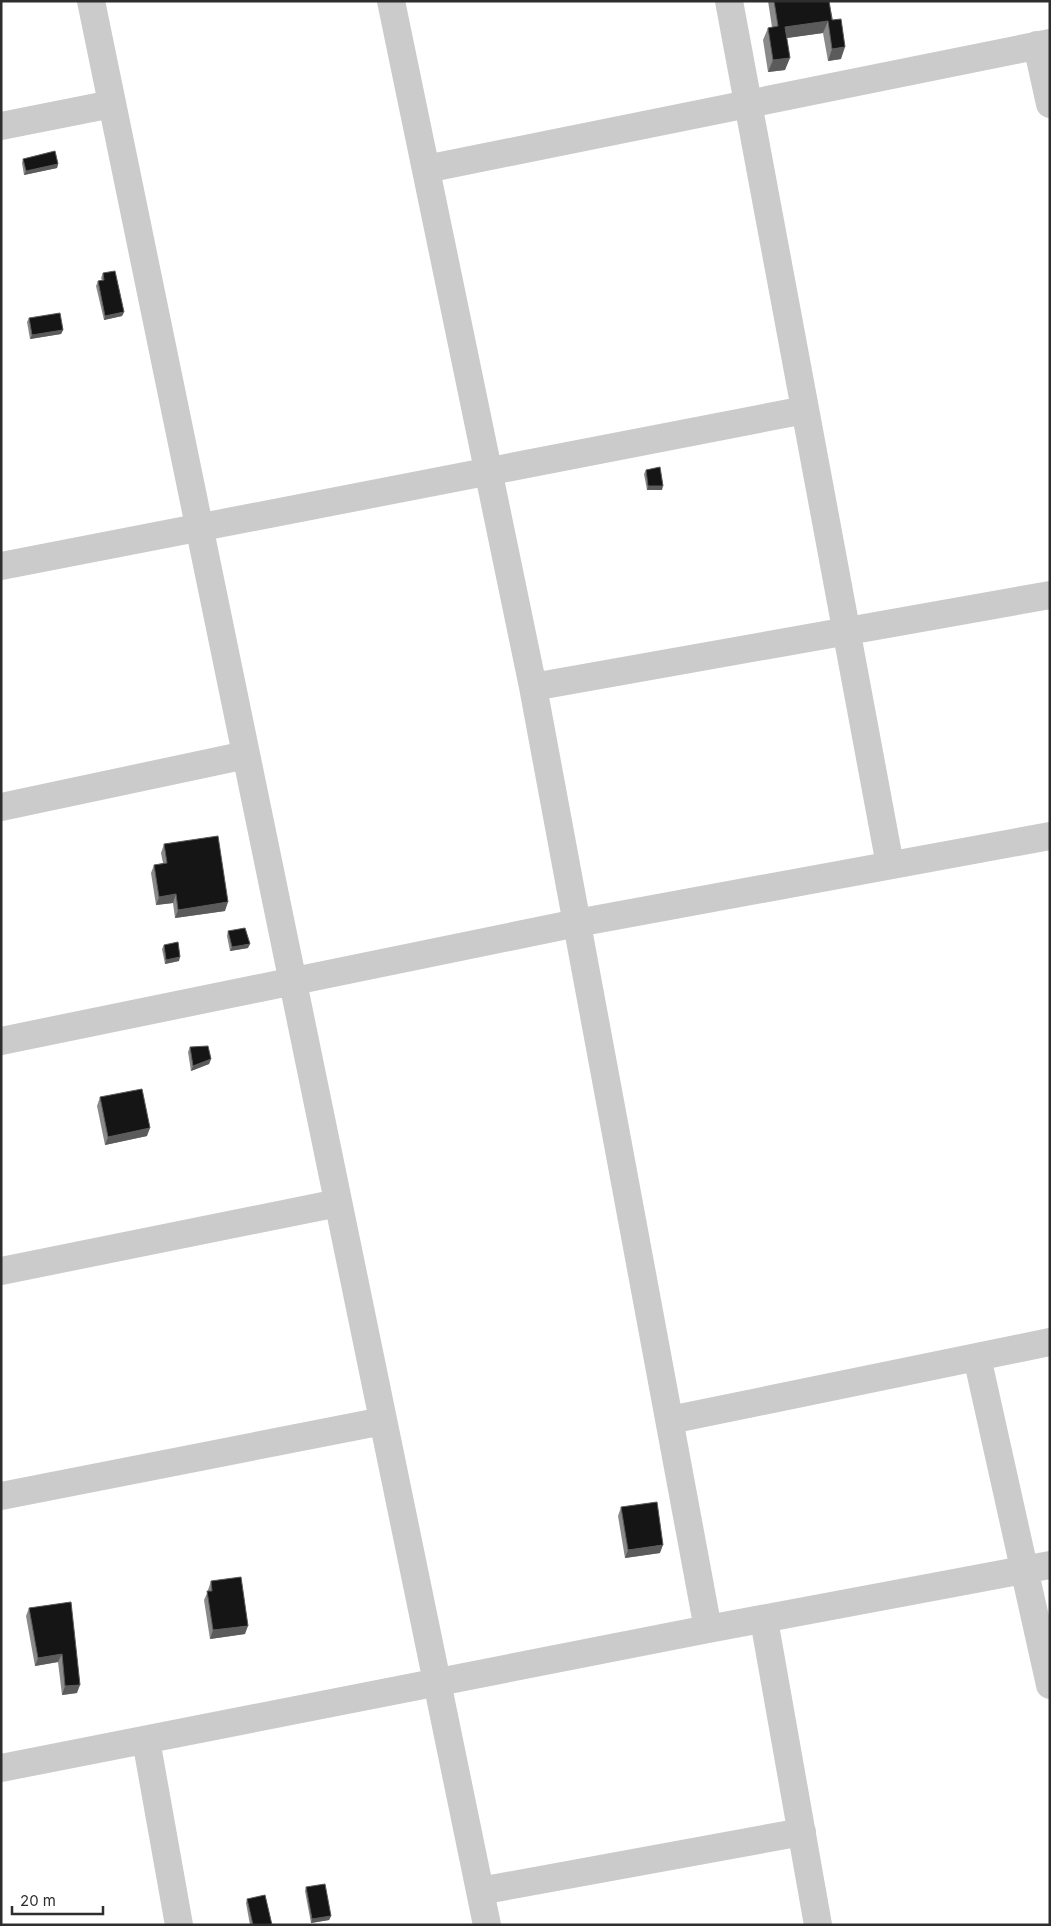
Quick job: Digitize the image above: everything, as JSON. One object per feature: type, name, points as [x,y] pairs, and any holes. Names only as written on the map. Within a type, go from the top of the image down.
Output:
[{"type":"street","points":[[91,1],[487,1925]]},
{"type":"street","points":[[392,1],[487,472],[533,687],[708,1629]]},
{"type":"street","points":[[730,1],[890,865]]},
{"type":"street","points":[[426,169],[1044,44],[1050,104]]},
{"type":"street","points":[[1,126],[112,104]]},
{"type":"street","points":[[1,566],[805,410]]},
{"type":"street","points":[[533,687],[1050,594]]},
{"type":"street","points":[[1,807],[246,755]]},
{"type":"street","points":[[1,1041],[577,923],[1050,836]]},
{"type":"street","points":[[1,1271],[338,1203]]},
{"type":"street","points":[[670,1420],[1050,1342]]},
{"type":"street","points":[[977,1357],[1037,1567],[1050,1685]]},
{"type":"street","points":[[1,1496],[384,1421]]},
{"type":"street","points":[[1,1768],[438,1684],[708,1629],[764,1620],[1037,1567]]},
{"type":"street","points":[[764,1620],[818,1925]]},
{"type":"street","points":[[146,1740],[178,1925]]},
{"type":"street","points":[[480,1891],[802,1832]]},
{"type":"building","points":[[774,1],[829,1],[832,20],[841,19],[845,47],[832,49],[828,21],[785,27],[790,58],[773,60],[768,28],[778,26]]},
{"type":"building","points":[[55,151],[58,164],[26,171],[23,159]]},
{"type":"building","points":[[115,271],[124,312],[105,316],[98,281],[104,280],[103,273]]},
{"type":"building","points":[[60,313],[63,330],[32,335],[29,318]]},
{"type":"building","points":[[660,467],[663,486],[648,486],[646,470]]},
{"type":"building","points":[[218,836],[228,902],[178,910],[176,894],[159,897],[154,865],[167,863],[164,844]]},
{"type":"building","points":[[245,928],[250,944],[232,947],[228,931]]},
{"type":"building","points":[[178,942],[180,957],[166,960],[164,945]]},
{"type":"building","points":[[208,1046],[211,1059],[193,1066],[190,1047]]},
{"type":"building","points":[[142,1089],[150,1128],[108,1137],[100,1097]]},
{"type":"building","points":[[657,1502],[663,1545],[628,1550],[621,1507]]},
{"type":"building","points":[[241,1577],[248,1626],[213,1630],[207,1591],[212,1591],[211,1581]]},
{"type":"building","points":[[71,1602],[80,1685],[65,1686],[62,1654],[38,1658],[29,1608]]},
{"type":"building","points":[[325,1884],[331,1916],[312,1919],[306,1887]]},
{"type":"building","points":[[265,1895],[272,1925],[253,1925],[247,1899]]}]
